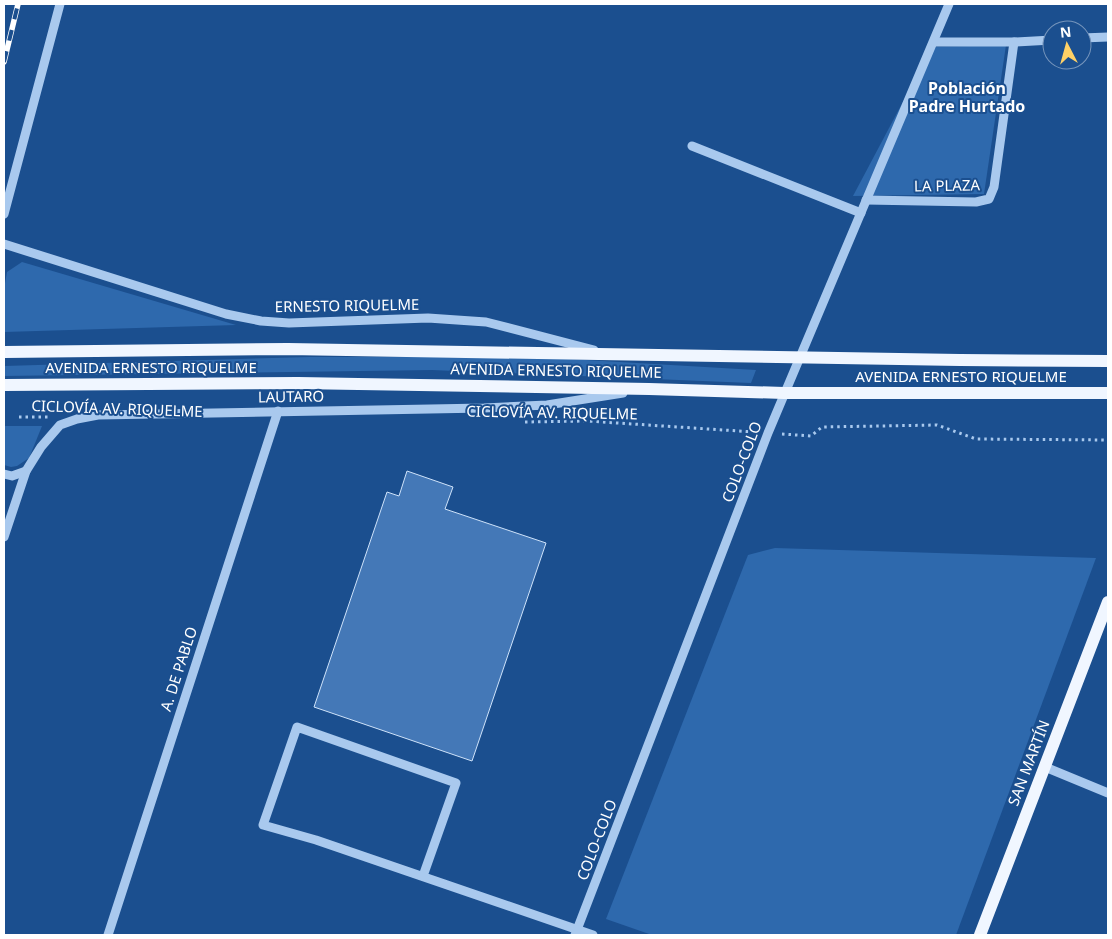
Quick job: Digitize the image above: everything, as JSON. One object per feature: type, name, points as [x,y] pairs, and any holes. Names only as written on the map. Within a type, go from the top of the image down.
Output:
[{"type":"main road","name":"AVENIDA ERNESTO RIQUELME","points":[[4,352],[288,349],[1108,361]]},
{"type":"main road","name":"AVENIDA ERNESTO RIQUELME","points":[[4,386],[298,383],[784,393],[1108,393]]},
{"type":"main road","name":"SAN MARTÍN","points":[[980,935],[1108,602]]},
{"type":"street","points":[[4,214],[60,4]]},
{"type":"street","name":"COLO-COLO","points":[[576,932],[784,393],[949,4]]},
{"type":"street","points":[[1092,38],[1108,37]]},
{"type":"street","points":[[934,42],[1042,41]]},
{"type":"street","name":"LA PLAZA","points":[[866,200],[976,202],[989,199],[994,187],[1014,42]]},
{"type":"street","points":[[692,146],[861,213]]},
{"type":"street","name":"ERNESTO RIQUELME","points":[[4,244],[226,314],[261,321],[289,322],[428,318],[486,322],[608,354]]},
{"type":"street","name":"LAUTARO","points":[[4,537],[26,471],[41,447],[60,425],[77,419],[98,415],[547,406],[649,389]]},
{"type":"street","name":"A. DE PABLO","points":[[108,935],[278,411]]},
{"type":"street","points":[[4,474],[12,476],[26,471]]},
{"type":"street","points":[[423,876],[456,784],[297,727],[263,825],[316,840],[423,876],[576,932],[593,935]]},
{"type":"street","points":[[1045,766],[1108,793]]},
{"type":"path","name":"CICLOVÍA AV. RIQUELME","points":[[19,417],[77,419]]},
{"type":"path","name":"CICLOVÍA AV. RIQUELME","points":[[516,422],[587,421],[811,436],[822,427],[937,425],[976,439],[1108,440]]},
{"type":"shaded area","points":[[1006,45],[984,194],[853,196],[932,47]]},
{"type":"shaded area","points":[[22,262],[236,325],[4,332],[4,289],[7,272]]},
{"type":"shaded area","points":[[309,357],[569,359],[756,370],[751,383],[432,370],[4,376],[4,366]]},
{"type":"shaded area","points":[[4,426],[42,426],[29,458],[17,466],[4,465]]},
{"type":"shaded area","points":[[775,548],[1096,558],[956,935],[652,935],[606,919],[748,555]]},
{"type":"building","points":[[407,471],[453,487],[445,509],[546,543],[472,761],[314,707],[387,492],[399,496]]},
{"type":"railway","points":[[4,62],[18,4]]},
{"type":"district","name":"Población Padre Hurtado","points":[[967,97]]}]
